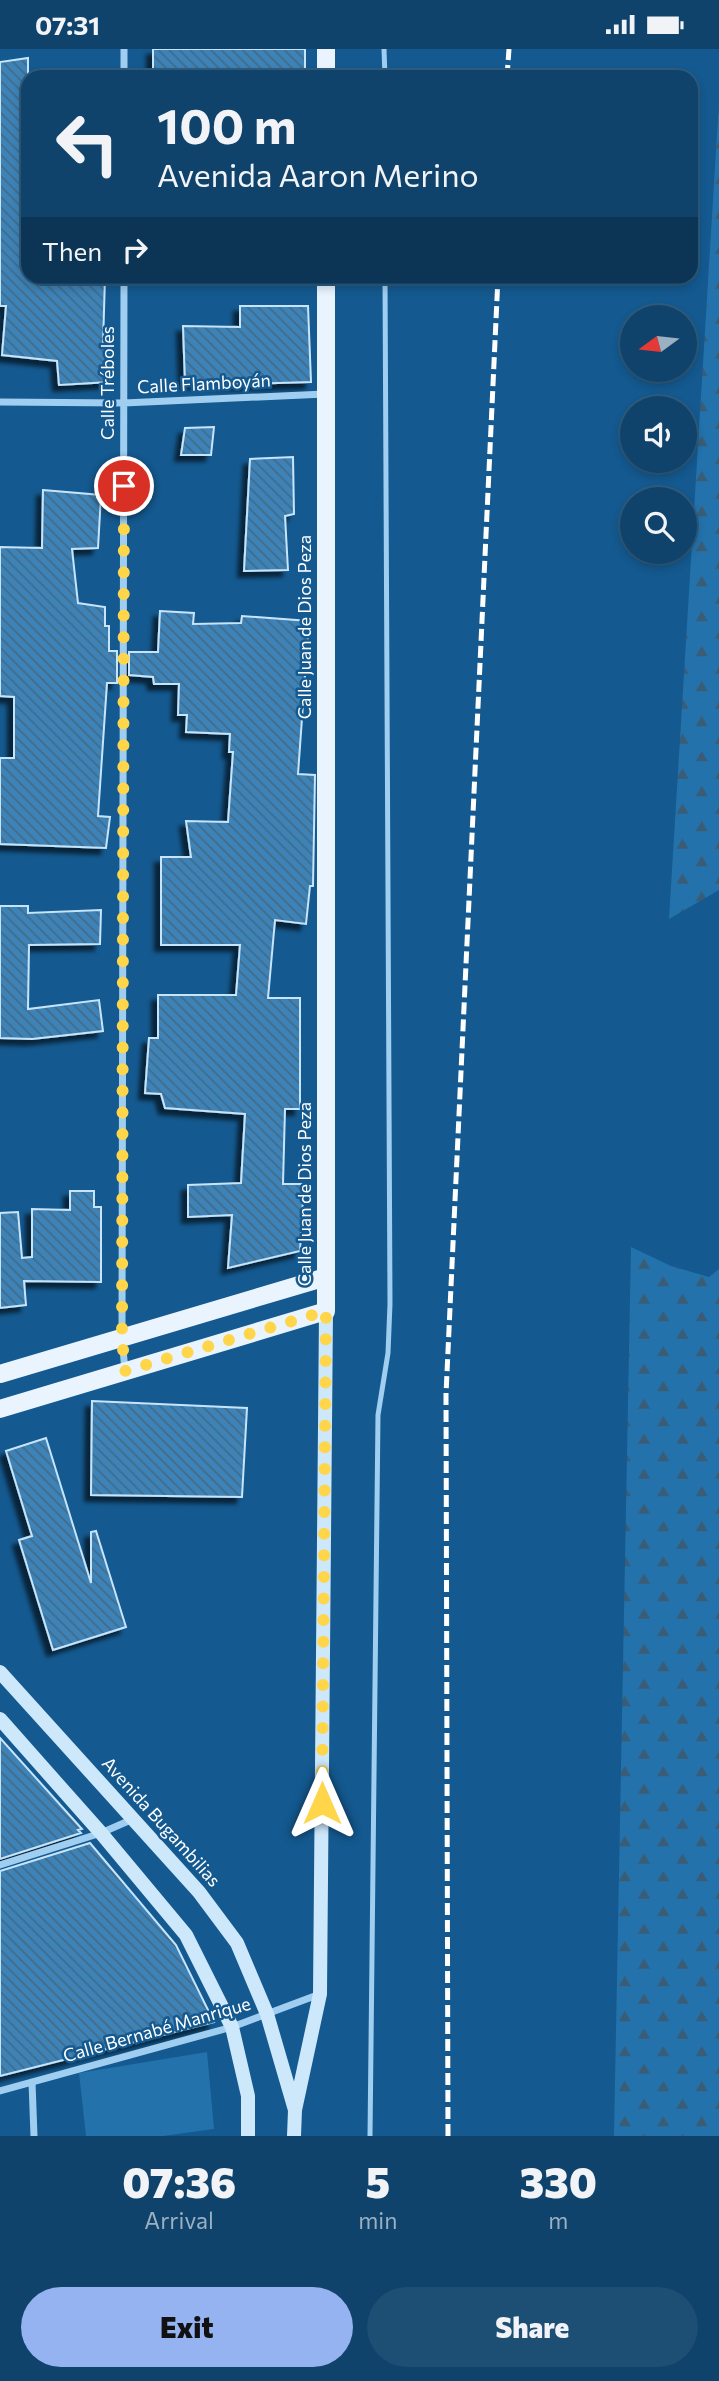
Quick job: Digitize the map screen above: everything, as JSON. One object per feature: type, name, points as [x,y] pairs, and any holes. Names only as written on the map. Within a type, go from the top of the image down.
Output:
[{"type":"main road","points":[[326,49],[326,70]]},
{"type":"main road","name":"Calle Juan de Dios Peza","points":[[294,2136],[295,2110],[320,1994],[326,1311],[326,284]]},
{"type":"main road","points":[[0,1374],[326,1277]]},
{"type":"main road","points":[[0,1409],[326,1311]]},
{"type":"main road","name":"Avenida Bugambilias","points":[[0,1672],[199,1892],[237,1943],[267,2014]]},
{"type":"main road","points":[[0,1719],[101,1833],[186,1935],[232,2027],[248,2096],[248,2136]]},
{"type":"main road","name":"Calle Juan de Dios Peza","points":[[267,2014],[295,2110]]},
{"type":"street","points":[[124,49],[124,70]]},
{"type":"street","name":"Calle Tréboles","points":[[124,284],[122,1338],[125,1371]]},
{"type":"street","name":"Calle Flamboyán","points":[[0,402],[124,403],[326,394]]},
{"type":"street","points":[[0,1865],[101,1833],[133,1819]]},
{"type":"street","name":"Calle Bernabé Manrique","points":[[0,2091],[232,2027],[320,1994]]},
{"type":"street","points":[[32,2082],[34,2136]]},
{"type":"lane","points":[[384,49],[384,70]]},
{"type":"lane","points":[[370,2136],[378,1415],[388,1353],[390,1304],[385,284]]},
{"type":"green space","points":[[719,102],[719,890],[669,919],[691,564],[697,564],[697,461]]},
{"type":"green space","points":[[631,1247],[671,1266],[709,1277],[719,1269],[719,2136],[614,2136]]},
{"type":"green space","points":[[207,2052],[214,2129],[163,2136],[86,2136],[79,2073]]},
{"type":"building","points":[[153,49],[305,49],[305,70],[153,70]]},
{"type":"building","points":[[28,58],[28,70],[21,70],[21,284],[105,284],[103,345],[108,346],[110,382],[59,385],[57,361],[2,355],[6,306],[0,306],[0,62]]},
{"type":"building","points":[[240,306],[308,306],[311,382],[185,382],[183,326],[240,327]]},
{"type":"building","points":[[214,427],[211,455],[181,455],[185,428]]},
{"type":"building","points":[[293,457],[294,514],[285,516],[288,570],[244,571],[250,459]]},
{"type":"building","points":[[43,490],[101,495],[98,548],[72,549],[78,603],[105,607],[105,626],[109,626],[109,651],[117,651],[117,683],[107,683],[98,816],[110,817],[106,848],[0,844],[0,758],[14,758],[14,697],[0,696],[0,547],[42,548]]},
{"type":"building","points":[[160,611],[194,613],[193,624],[241,623],[242,616],[309,621],[298,774],[315,775],[313,886],[310,886],[306,924],[275,920],[268,998],[300,998],[300,1109],[285,1109],[283,1184],[304,1184],[300,1251],[228,1268],[232,1215],[188,1217],[188,1185],[241,1183],[245,1114],[165,1108],[161,1094],[145,1093],[149,1038],[158,1038],[158,995],[236,995],[240,945],[161,945],[161,857],[191,857],[186,821],[228,822],[233,752],[229,752],[230,734],[186,732],[187,715],[178,715],[179,684],[154,684],[153,677],[129,675],[129,652],[158,652]]},
{"type":"building","points":[[0,906],[28,906],[28,913],[101,910],[100,944],[29,945],[28,1009],[99,1000],[103,1031],[32,1039],[0,1038]]},
{"type":"building","points":[[70,1191],[94,1191],[94,1207],[101,1207],[101,1282],[24,1281],[26,1305],[0,1308],[0,1213],[18,1212],[22,1258],[32,1257],[32,1209],[70,1210]]},
{"type":"building","points":[[92,1401],[247,1408],[242,1497],[91,1495]]},
{"type":"building","points":[[46,1438],[91,1583],[91,1532],[96,1531],[126,1627],[53,1650],[19,1540],[32,1536],[6,1451]]},
{"type":"building","points":[[0,1738],[82,1829],[78,1830],[81,1833],[0,1859]]},
{"type":"building","points":[[90,1843],[176,1945],[214,2022],[0,2076],[0,1871]]},
{"type":"railway","points":[[508,70],[509,49]]},
{"type":"railway","points":[[448,2136],[446,1394],[498,284]]},
{"type":"route","points":[[124,486],[122,1338],[125,1371],[326,1311],[322,1803]]}]
